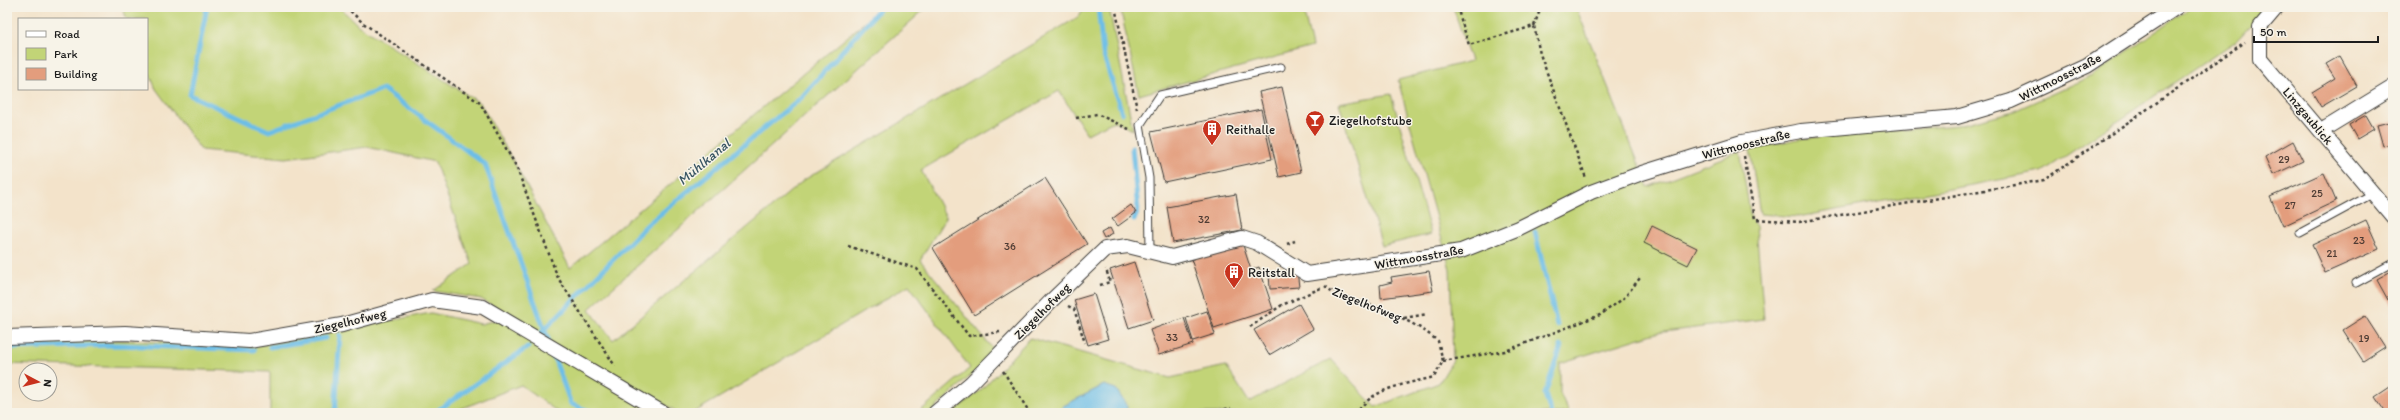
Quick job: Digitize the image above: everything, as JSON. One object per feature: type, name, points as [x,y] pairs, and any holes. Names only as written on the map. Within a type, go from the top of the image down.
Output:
[{"type":"street","name":"Wittmoosstraße","points":[[1307,274],[1461,251],[1519,228],[1591,192],[1642,173],[1742,142],[1801,131],[1957,117],[2011,102],[2087,66],[2177,7]]},
{"type":"street","points":[[2260,27],[2276,7]]},
{"type":"street","name":"Linzgaublick","points":[[2260,27],[2260,59],[2374,193],[2388,202],[2393,217]]},
{"type":"street","points":[[2321,131],[2393,87]]},
{"type":"street","name":"Ziegelhofweg","points":[[935,413],[971,383],[1052,300],[1106,249],[1128,246],[1172,257],[1242,238],[1257,243],[1307,274]]},
{"type":"street","name":"Ziegelhofweg","points":[[7,337],[125,333],[249,341],[342,325],[432,300],[482,307],[663,413]]},
{"type":"lane","points":[[1150,251],[1150,178],[1140,125],[1160,95],[1281,68]]},
{"type":"lane","points":[[2300,233],[2374,193]]},
{"type":"lane","points":[[2356,283],[2393,263]]},
{"type":"path","points":[[346,7],[363,23],[480,103],[516,166],[558,278],[618,372]]},
{"type":"path","points":[[1114,7],[1140,125]]},
{"type":"path","points":[[1457,7],[1469,45],[1534,26]]},
{"type":"path","points":[[1541,7],[1534,26],[1540,54],[1591,192]]},
{"type":"path","points":[[1742,142],[1755,219],[1799,222],[2044,180],[2245,42],[2260,27]]},
{"type":"path","points":[[1076,118],[1097,114],[1142,135]]},
{"type":"path","points":[[848,246],[917,269],[969,336],[1024,329]]},
{"type":"path","name":"Ziegelhofweg","points":[[1307,274],[1334,293],[1393,313],[1403,318],[1438,341],[1443,361]]},
{"type":"path","points":[[1357,413],[1362,406],[1381,392],[1434,377],[1443,361],[1505,351],[1600,315],[1624,298],[1640,278]]},
{"type":"path","points":[[1250,327],[1282,305],[1325,286]]},
{"type":"path","points":[[1052,300],[1074,309],[1085,343]]},
{"type":"path","points":[[1403,318],[1428,314]]},
{"type":"path","points":[[995,359],[1030,413]]},
{"type":"path","points":[[1207,413],[1231,408]]},
{"type":"green space","points":[[122,7],[339,7],[359,26],[480,103],[516,166],[570,268],[883,7],[927,7],[589,309],[613,340],[804,180],[1078,17],[1085,7],[1109,7],[1133,130],[1114,121],[1087,134],[1059,91],[921,170],[946,217],[920,260],[992,348],[1012,333],[1015,335],[930,413],[918,413],[970,368],[909,285],[693,413],[679,413],[661,402],[674,413],[559,413],[521,385],[450,413],[270,413],[270,372],[58,366],[58,362],[18,362],[18,364],[7,364],[7,343],[119,340],[254,346],[431,313],[481,324],[510,316],[481,299],[433,291],[472,264],[435,162],[367,147],[286,158],[201,150],[156,89],[148,70],[148,18],[127,18]]},
{"type":"green space","points":[[1120,7],[1329,7],[1304,13],[1312,47],[1139,95]]},
{"type":"green space","points":[[1453,7],[1576,7],[1648,187],[1740,151],[1751,219],[1756,226],[1764,319],[1656,333],[1560,363],[1560,393],[1569,413],[952,413],[981,390],[1030,338],[1170,378],[1226,366],[1249,402],[1331,359],[1375,407],[1439,383],[1453,360],[1450,269],[1398,80],[1471,61]]},
{"type":"green space","points":[[2191,7],[2268,7],[2236,41],[2042,172],[1798,217],[1760,214],[1750,149],[1798,139],[1958,125],[2014,111],[2092,76]]},
{"type":"green space","points":[[1391,94],[1431,234],[1382,246],[1339,103]]},
{"type":"water","points":[[1104,385],[1116,389],[1127,406],[1127,413],[1058,413],[1063,406]]},
{"type":"building","points":[[2340,56],[2357,86],[2321,107],[2312,92],[2335,78],[2326,64]]},
{"type":"building","points":[[1282,87],[1301,172],[1279,177],[1259,92]]},
{"type":"building","name":"Reithalle","points":[[1261,109],[1272,159],[1164,182],[1151,132]]},
{"type":"building","points":[[2366,115],[2374,129],[2357,139],[2349,125]]},
{"type":"building","points":[[2393,121],[2393,143],[2383,146],[2377,125]]},
{"type":"building","points":[[2293,141],[2303,161],[2273,175],[2265,157]]},
{"type":"building","points":[[2324,173],[2336,201],[2283,226],[2270,197]]},
{"type":"building","points":[[1045,178],[1087,244],[974,315],[933,248]]},
{"type":"building","points":[[1236,194],[1242,230],[1173,243],[1167,207]]},
{"type":"building","points":[[1131,205],[1136,213],[1118,226],[1112,219]]},
{"type":"building","points":[[2366,220],[2379,249],[2325,273],[2312,245]]},
{"type":"building","points":[[1652,226],[1697,248],[1688,265],[1644,243]]},
{"type":"building","points":[[1110,228],[1113,234],[1104,239],[1101,233]]},
{"type":"building","name":"Reitstall","points":[[1242,242],[1251,270],[1259,267],[1273,309],[1214,328],[1191,259]]},
{"type":"building","points":[[1134,262],[1153,320],[1129,328],[1110,270]]},
{"type":"building","points":[[1297,271],[1299,287],[1270,289],[1269,273]]},
{"type":"building","points":[[1429,271],[1433,291],[1381,298],[1380,285],[1392,282],[1391,277]]},
{"type":"building","points":[[2393,271],[2393,309],[2377,280]]},
{"type":"building","points":[[1094,294],[1108,339],[1088,345],[1074,300]]},
{"type":"building","points":[[1299,304],[1313,329],[1269,355],[1254,330]]},
{"type":"building","points":[[1207,311],[1215,334],[1193,341],[1186,318]]},
{"type":"building","points":[[2365,316],[2385,347],[2363,361],[2343,330]]},
{"type":"building","points":[[1184,318],[1193,344],[1159,355],[1150,330]]},
{"type":"building","points":[[2393,385],[2393,413],[2386,413],[2375,397]]},
{"type":"waterway","points":[[207,7],[190,95],[269,131],[383,89],[485,164],[548,339]]},
{"type":"waterway","name":"Mühlkanal","points":[[541,333],[647,225],[802,97],[881,7]]},
{"type":"waterway","points":[[1098,7],[1103,53],[1122,113]]},
{"type":"waterway","points":[[1132,148],[1138,210],[1134,220]]},
{"type":"waterway","points":[[1535,232],[1557,325]]},
{"type":"waterway","points":[[335,413],[340,335]]},
{"type":"waterway","points":[[270,347],[326,338]]},
{"type":"waterway","points":[[7,348],[117,345],[254,350]]},
{"type":"waterway","points":[[1551,413],[1545,394],[1561,346]]},
{"type":"waterway","name":"Mühlkanal","points":[[434,413],[528,347]]},
{"type":"waterway","points":[[553,355],[571,404],[594,413]]},
{"type":"place","name":"Ziegelhofstube","points":[[1315,137]]},
{"type":"place","name":"Reithalle","points":[[1212,146]]},
{"type":"place","name":"Reitstall","points":[[1234,289]]}]
